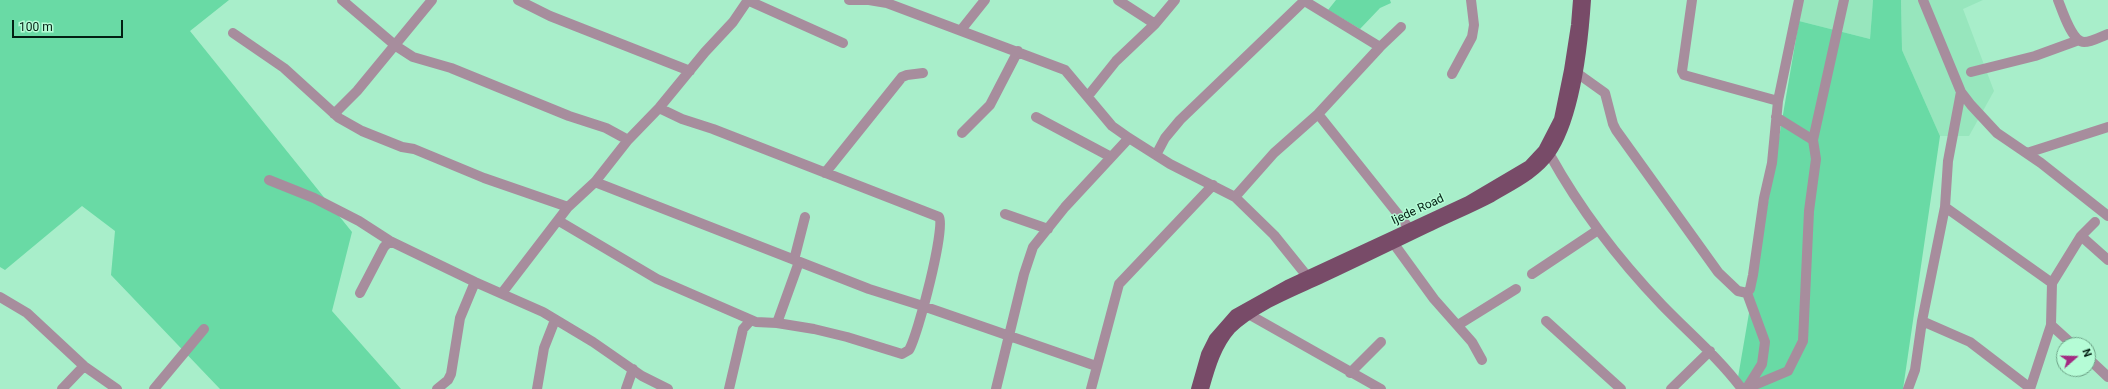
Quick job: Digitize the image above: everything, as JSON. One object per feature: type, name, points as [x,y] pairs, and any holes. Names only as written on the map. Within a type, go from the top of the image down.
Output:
[{"type":"main road","name":"Ijede Road","points":[[1196,389],[1206,354],[1225,324],[1235,314],[1307,276],[1468,201],[1518,172],[1528,165],[1543,150],[1559,119],[1569,70],[1576,25],[1578,0]]},
{"type":"main road","name":"Ijede Road","points":[[1204,389],[1213,358],[1221,342],[1232,329],[1250,315],[1292,292],[1480,204],[1535,171],[1550,155],[1566,123],[1577,73],[1584,28],[1586,0]]},
{"type":"street","points":[[342,0],[396,46],[413,57],[451,68],[521,95],[569,116],[606,128],[628,140]]},
{"type":"street","points":[[334,114],[358,90],[396,46],[403,34],[432,0]]},
{"type":"street","points":[[518,0],[550,16],[690,70]]},
{"type":"street","points":[[502,293],[559,221],[568,207],[595,182],[628,140],[659,108],[690,70],[733,22],[748,0],[843,43]]},
{"type":"street","points":[[849,0],[869,0],[888,3],[1065,70],[1112,126],[1156,155],[1235,197],[1274,235],[1307,276]]},
{"type":"street","points":[[961,30],[985,0]]},
{"type":"street","points":[[1118,0],[1155,24]]},
{"type":"street","points":[[1088,96],[1116,61],[1155,24],[1175,0]]},
{"type":"street","points":[[1156,155],[1165,138],[1180,120],[1303,0],[1380,47]]},
{"type":"street","points":[[1452,74],[1472,37],[1474,24],[1471,0]]},
{"type":"street","points":[[1692,0],[1682,71],[1684,75],[1778,102]]},
{"type":"street","points":[[1745,389],[1788,371],[1803,341],[1809,211],[1816,159],[1813,140],[1844,0]]},
{"type":"street","points":[[1923,0],[1961,92],[1997,133],[2108,216]]},
{"type":"street","points":[[2058,0],[2070,29],[2079,40],[2082,42],[2090,41],[2108,34]]},
{"type":"street","points":[[1747,293],[1750,289],[1753,274],[1764,198],[1772,163],[1778,102],[1795,1]]},
{"type":"street","points":[[1235,197],[1274,154],[1318,114],[1380,47],[1401,27]]},
{"type":"street","points":[[233,33],[284,68],[334,114],[362,131],[402,147],[414,149],[484,178],[568,207]]},
{"type":"street","points":[[1971,72],[2035,56],[2079,40]]},
{"type":"street","points":[[962,133],[990,105],[1018,51]]},
{"type":"street","points":[[825,173],[902,77],[923,73]]},
{"type":"street","points":[[1577,73],[1605,93],[1612,124],[1718,272],[1738,291],[1747,293]]},
{"type":"street","points":[[1908,389],[1915,370],[1922,321],[1945,207],[1948,161],[1961,92]]},
{"type":"street","points":[[559,221],[657,279],[756,322],[777,323],[847,337],[902,354],[909,350],[934,265],[941,223],[940,219],[714,129],[682,119],[659,108]]},
{"type":"street","points":[[1318,114],[1409,228]]},
{"type":"street","points":[[1036,117],[1112,157]]},
{"type":"street","points":[[1776,117],[1813,140]]},
{"type":"street","points":[[2027,154],[2108,127]]},
{"type":"street","points":[[996,389],[1028,258],[1033,247],[1129,138]]},
{"type":"street","points":[[1550,155],[1570,191],[1598,230],[1662,305],[1710,351],[1745,389]]},
{"type":"street","points":[[269,180],[314,198],[359,221],[390,241],[475,282],[543,312],[593,342],[633,369],[668,389]]},
{"type":"street","points":[[595,182],[869,289],[1009,335],[1096,366]]},
{"type":"street","points":[[1091,389],[1119,284],[1213,185]]},
{"type":"street","points":[[1945,207],[2052,283]]},
{"type":"street","points":[[1005,214],[1048,229]]},
{"type":"street","points":[[777,323],[796,261],[805,217]]},
{"type":"street","points":[[1922,321],[1970,342],[2030,389],[2051,325],[2052,283],[2081,236],[2095,222]]},
{"type":"street","points":[[1532,274],[1598,230]]},
{"type":"street","points":[[2081,236],[2108,260]]},
{"type":"street","points":[[360,293],[384,247],[390,241]]},
{"type":"street","points":[[1394,244],[1434,299],[1472,342],[1482,360]]},
{"type":"street","points":[[437,389],[448,380],[451,374],[460,318],[475,282]]},
{"type":"street","points":[[1458,325],[1516,289]]},
{"type":"street","points":[[1745,389],[1762,364],[1765,342],[1747,293]]},
{"type":"street","points":[[0,297],[27,313],[84,366],[117,389]]},
{"type":"street","points":[[1250,315],[1350,373],[1381,389]]},
{"type":"street","points":[[537,389],[544,348],[555,320]]},
{"type":"street","points":[[729,389],[743,329],[751,320]]},
{"type":"street","points":[[1546,321],[1621,389]]},
{"type":"street","points":[[2051,325],[2064,337]]},
{"type":"street","points":[[154,389],[204,329]]},
{"type":"street","points":[[1350,373],[1381,342]]},
{"type":"street","points":[[1671,389],[1710,351]]},
{"type":"street","points":[[2096,365],[2108,376]]},
{"type":"street","points":[[62,389],[84,366]]},
{"type":"street","points":[[626,389],[633,369]]},
{"type":"shaded area","points":[[0,0],[229,0],[190,31],[352,232],[332,311],[401,389],[220,389],[111,275],[115,231],[82,206],[5,270],[0,267]]},
{"type":"shaded area","points":[[1336,0],[1390,0],[1391,3],[1380,8],[1360,29],[1328,10]]},
{"type":"shaded area","points":[[1803,0],[1873,0],[1870,39],[1799,21]]},
{"type":"shaded area","points":[[1873,0],[1901,0],[1902,50],[1940,136],[1903,389],[1736,389],[1799,21],[1870,39]]},
{"type":"shaded area","points":[[1901,0],[1983,0],[1963,9],[1994,91],[1969,136],[1940,136],[1902,50]]}]
